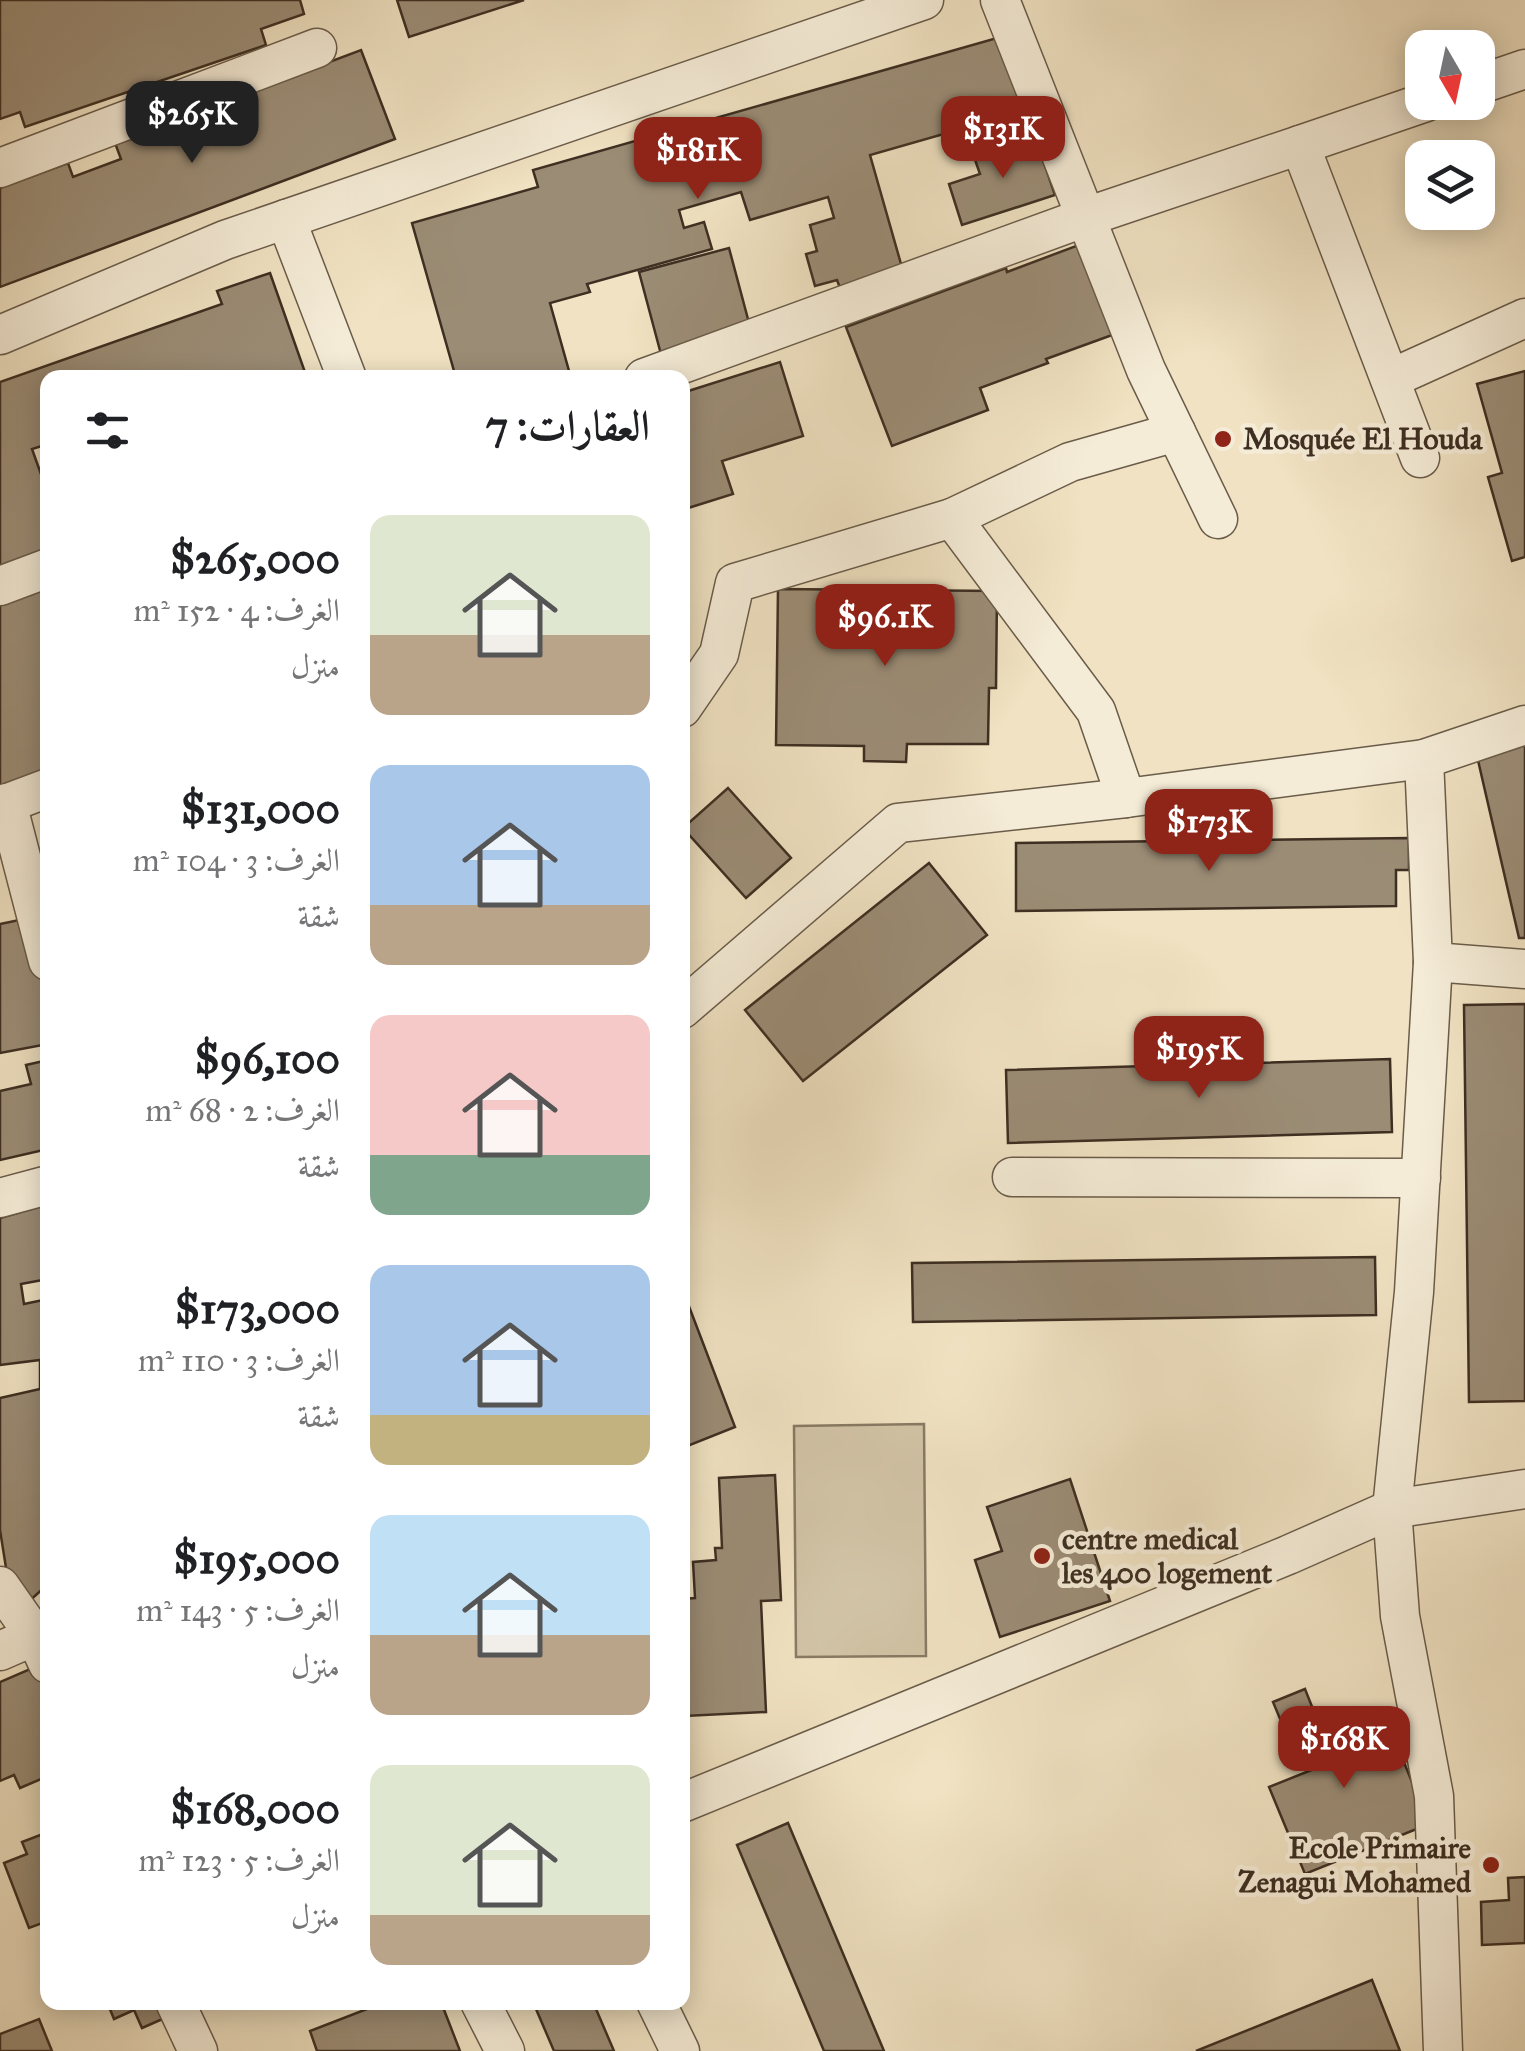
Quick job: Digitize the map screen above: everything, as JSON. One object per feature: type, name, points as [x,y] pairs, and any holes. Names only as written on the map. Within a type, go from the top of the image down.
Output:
[{"type":"street","points":[[0,334],[225,240],[924,0]]},
{"type":"street","points":[[1000,0],[1146,370],[1218,519]]},
{"type":"street","points":[[0,168],[317,48]]},
{"type":"street","points":[[1495,79],[1525,69]]},
{"type":"street","points":[[666,370],[1086,217],[1405,109]]},
{"type":"street","points":[[1300,145],[1420,458]]},
{"type":"street","points":[[286,218],[344,370]]},
{"type":"street","points":[[1390,379],[1525,318]]},
{"type":"street","points":[[690,697],[720,654],[735,583],[952,518],[1070,462],[1176,432]]},
{"type":"street","points":[[952,518],[1096,711],[1126,798]]},
{"type":"street","points":[[0,586],[40,571]]},
{"type":"street","points":[[690,1002],[898,823],[1424,759],[1525,726]]},
{"type":"street","points":[[1424,759],[1433,962],[1414,1292],[1392,1509],[1400,1616],[1434,1796],[1443,2051]]},
{"type":"street","points":[[40,791],[4,804],[40,932]]},
{"type":"street","points":[[1433,962],[1525,969]]},
{"type":"street","points":[[1012,1176],[1420,1178]]},
{"type":"street","points":[[0,1198],[40,1187]]},
{"type":"street","points":[[690,1800],[1392,1509],[1525,1490]]},
{"type":"street","points":[[0,1586],[40,1639]]},
{"type":"street","points":[[0,1652],[40,1644]]},
{"type":"street","points":[[179,2010],[198,2051]]},
{"type":"street","points":[[484,2010],[505,2051]]},
{"type":"street","points":[[660,2010],[680,2051]]},
{"type":"shaded area","points":[[924,1424],[926,1656],[796,1657],[794,1426]]},
{"type":"building","points":[[0,0],[300,0],[304,14],[261,29],[266,45],[25,127],[20,112],[0,119]]},
{"type":"building","points":[[397,0],[524,0],[409,37]]},
{"type":"building","points":[[1004,36],[1029,121],[951,144],[947,133],[870,155],[903,271],[840,288],[837,280],[815,286],[806,254],[817,251],[810,225],[834,218],[828,197],[750,220],[741,192],[679,210],[684,228],[704,222],[712,249],[587,284],[590,292],[550,303],[569,370],[454,370],[412,223],[538,187],[533,170]]},
{"type":"building","points":[[361,50],[395,139],[0,287],[0,188],[68,163],[73,177],[121,159],[115,143]]},
{"type":"building","points":[[1034,133],[1055,195],[962,225],[949,184],[980,174],[973,154]]},
{"type":"building","points":[[1092,240],[1126,330],[980,388],[988,410],[892,446],[846,327]]},
{"type":"building","points":[[729,248],[752,334],[662,358],[639,272]]},
{"type":"building","points":[[270,273],[304,370],[40,370],[40,446],[32,449],[40,471],[40,554],[0,568],[0,382],[222,304],[217,291]]},
{"type":"building","points":[[780,362],[803,436],[722,461],[733,494],[690,507],[690,390]]},
{"type":"building","points":[[1525,371],[1525,557],[1512,561],[1488,477],[1502,473],[1477,384]]},
{"type":"building","points":[[40,588],[40,784],[0,798],[0,602]]},
{"type":"building","points":[[778,589],[997,591],[996,688],[989,688],[988,744],[907,744],[906,762],[864,761],[864,746],[776,745]]},
{"type":"building","points":[[1525,745],[1525,938],[1519,938],[1477,756]]},
{"type":"building","points":[[728,788],[791,858],[746,898],[690,836],[690,822]]},
{"type":"building","points":[[1409,838],[1409,870],[1396,870],[1396,906],[1016,911],[1016,843]]},
{"type":"building","points":[[929,863],[987,935],[803,1081],[745,1010]]},
{"type":"building","points":[[29,918],[40,954],[40,1046],[0,1053],[0,924]]},
{"type":"building","points":[[1525,1004],[1525,1401],[1469,1402],[1464,1005]]},
{"type":"building","points":[[1390,1059],[1392,1132],[1008,1143],[1006,1070]]},
{"type":"building","points":[[40,1062],[40,1151],[0,1160],[0,1091],[31,1084],[26,1065]]},
{"type":"building","points":[[40,1206],[40,1280],[21,1284],[24,1304],[40,1301],[40,1360],[0,1365],[0,1218]]},
{"type":"building","points":[[1375,1257],[1376,1315],[913,1322],[912,1263]]},
{"type":"building","points":[[690,1309],[735,1427],[690,1445]]},
{"type":"building","points":[[40,1389],[40,1591],[24,1606],[10,1593],[0,1530],[0,1398]]},
{"type":"building","points":[[775,1475],[781,1600],[761,1601],[766,1712],[690,1716],[693,1562],[716,1560],[715,1548],[722,1548],[719,1478]]},
{"type":"building","name":"centre medical les 400 logement","points":[[1070,1479],[1110,1601],[1000,1637],[975,1560],[1002,1551],[987,1507]]},
{"type":"building","points":[[37,1666],[40,1672],[40,1779],[20,1788],[14,1775],[0,1781],[0,1682]]},
{"type":"building","points":[[1305,1689],[1328,1747],[1388,1723],[1429,1824],[1305,1874],[1269,1787],[1319,1767],[1304,1732],[1288,1738],[1273,1702]]},
{"type":"building","points":[[788,1823],[884,2051],[824,2051],[737,1845]]},
{"type":"building","points":[[40,1835],[40,1924],[29,1928],[4,1863],[27,1854],[22,1842]]},
{"type":"building","points":[[1525,1877],[1525,1943],[1482,1945],[1481,1902],[1509,1900],[1508,1878]]},
{"type":"building","points":[[1372,1980],[1400,2051],[1196,2051]]},
{"type":"building","points":[[110,2010],[134,2010],[114,2019]]},
{"type":"building","points":[[134,2010],[164,2010],[167,2017],[142,2028]]},
{"type":"building","points":[[364,2010],[444,2010],[460,2051],[317,2051],[310,2031]]},
{"type":"building","points":[[536,2010],[596,2010],[614,2051],[554,2051]]},
{"type":"building","points":[[39,2019],[52,2051],[0,2051],[0,2034]]},
{"type":"place","name":"Mosquée El Houda","points":[[1223,439]]},
{"type":"place","name":"centre medical les 400 logement","points":[[1042,1556]]},
{"type":"place","name":"Ecole Primaire Zenagui Mohamed","points":[[1491,1865]]}]
